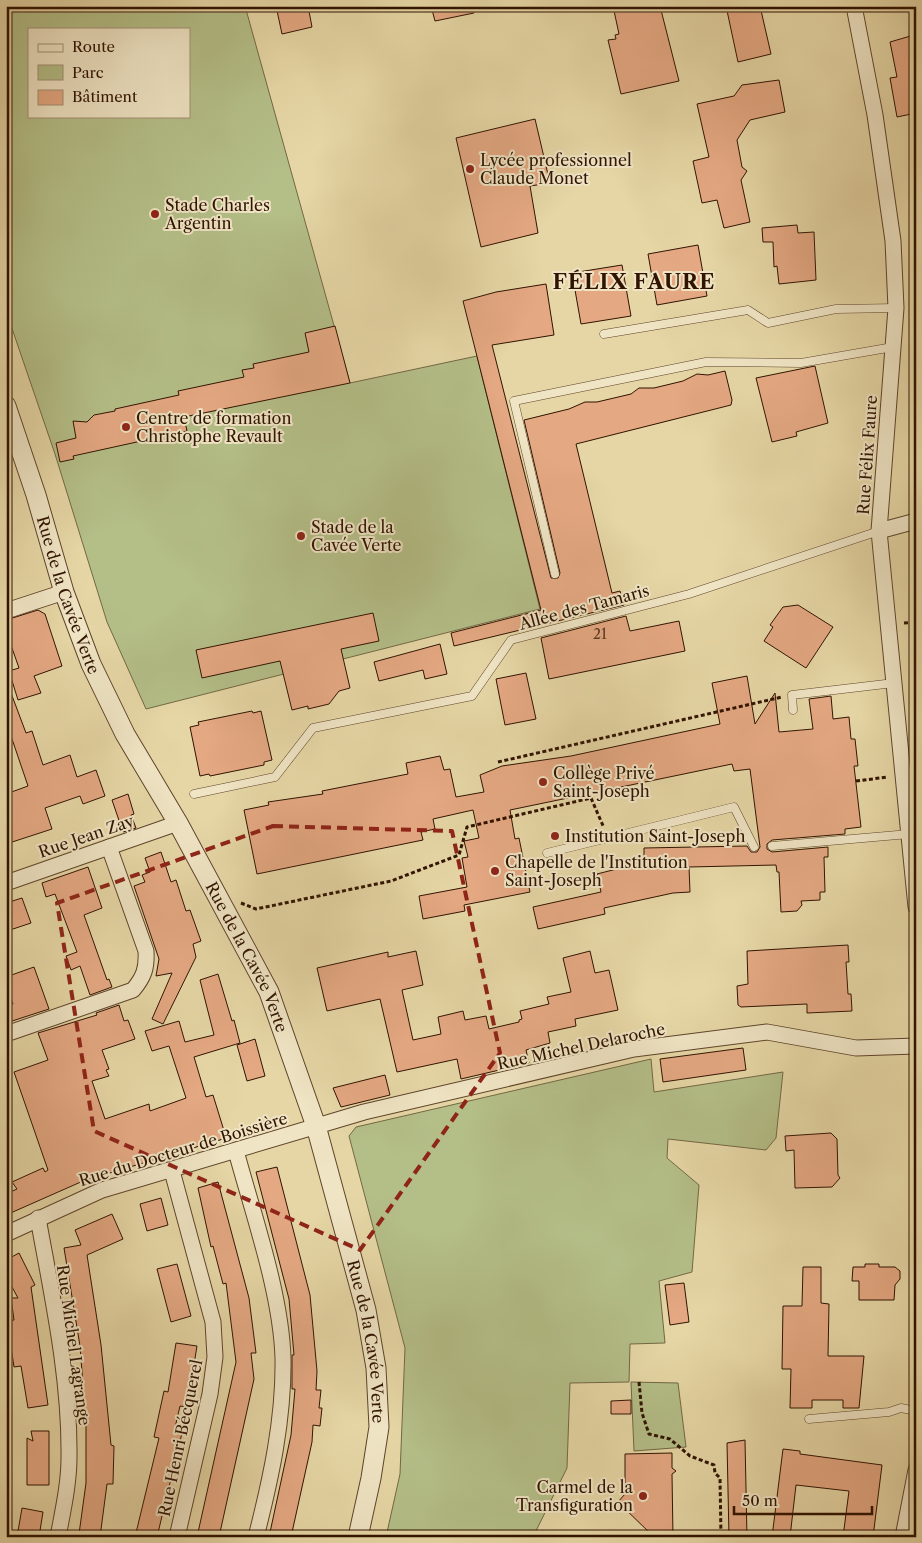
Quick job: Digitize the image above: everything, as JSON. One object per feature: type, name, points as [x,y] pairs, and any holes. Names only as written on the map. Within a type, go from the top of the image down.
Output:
[{"type":"street","name":"Rue Félix Faure","points":[[854,6],[875,114],[893,242],[896,308],[879,531],[916,907]]},
{"type":"street","name":"Rue de la Cavée Verte","points":[[6,406],[36,494],[64,592],[92,664],[124,734],[178,823],[269,992],[316,1126],[366,1310],[376,1368],[378,1427],[371,1478],[358,1537]]},
{"type":"street","points":[[879,531],[916,521]]},
{"type":"street","points":[[6,611],[64,592]]},
{"type":"street","name":"Rue Jean Zay","points":[[6,882],[178,823]]},
{"type":"street","points":[[6,1034],[133,990],[142,980],[147,965],[146,951],[109,847]]},
{"type":"street","name":"Rue Michel Delaroche","points":[[316,1126],[364,1112],[644,1048],[767,1032],[856,1048],[916,1046]]},
{"type":"street","name":"Rue du Docteur de Boissière","points":[[6,1234],[102,1190],[172,1171],[316,1126]]},
{"type":"street","points":[[236,1151],[276,1302],[283,1357],[280,1422],[271,1475],[256,1537]]},
{"type":"street","name":"Rue Henri Bécquerel","points":[[172,1171],[213,1322],[215,1357],[210,1394],[177,1537]]},
{"type":"street","name":"Rue Michel Lagrange","points":[[38,1218],[64,1377],[68,1425],[67,1494],[58,1537]]},
{"type":"street","points":[[904,1537],[916,1470]]},
{"type":"lane","points":[[604,334],[748,310],[768,323],[836,309],[896,308]]},
{"type":"lane","points":[[555,574],[514,401],[706,362],[801,363],[893,347]]},
{"type":"lane","name":"Allée des Tamaris","points":[[194,794],[275,777],[313,728],[472,696],[510,640],[689,594],[879,531]]},
{"type":"lane","points":[[793,710],[792,695],[894,683]]},
{"type":"lane","points":[[547,853],[734,808],[754,847]]},
{"type":"lane","points":[[772,846],[909,834]]},
{"type":"lane","points":[[809,1420],[889,1412],[901,1408],[916,1411]]},
{"type":"path","points":[[498,762],[792,695]]},
{"type":"path","points":[[856,781],[903,775]]},
{"type":"path","points":[[216,893],[256,909],[391,881],[459,855],[467,826],[591,798],[609,838]]},
{"type":"path","points":[[639,1382],[642,1413],[650,1434],[670,1439],[690,1456],[714,1465],[715,1473],[720,1478],[721,1537]]},
{"type":"highlighted area","points":[[273,826],[452,831],[500,1053],[360,1250],[94,1131],[57,903]]},
{"type":"green space","points":[[6,6],[245,6],[350,383],[477,356],[540,609],[146,709],[107,622],[55,454],[6,311]]},
{"type":"green space","points":[[651,1059],[654,1092],[783,1072],[776,1138],[766,1150],[668,1139],[667,1158],[699,1185],[692,1272],[659,1281],[665,1343],[630,1344],[629,1382],[570,1383],[567,1468],[533,1537],[386,1537],[400,1474],[405,1348],[349,1136],[356,1127]]},
{"type":"green space","points":[[631,1382],[678,1383],[686,1447],[634,1451]]},
{"type":"building","points":[[276,6],[308,6],[312,27],[282,34]]},
{"type":"building","points":[[431,6],[474,6],[474,13],[435,21]]},
{"type":"building","points":[[613,6],[660,6],[679,81],[621,94],[608,40],[616,39],[615,35],[619,34]]},
{"type":"building","points":[[726,6],[760,6],[771,54],[738,62]]},
{"type":"building","points":[[914,35],[916,113],[897,117],[890,78],[897,77],[890,42]]},
{"type":"building","points":[[779,80],[785,112],[750,120],[737,140],[742,167],[747,171],[741,180],[750,222],[724,228],[717,200],[702,203],[693,161],[709,157],[697,104],[734,96],[742,85]]},
{"type":"building","points":[[535,119],[550,183],[530,186],[538,233],[481,247],[456,138]]},
{"type":"building","points":[[797,225],[798,233],[814,232],[816,280],[779,284],[777,266],[774,267],[773,242],[763,242],[762,228]]},
{"type":"building","points":[[698,245],[707,296],[657,305],[648,254]]},
{"type":"building","points":[[622,265],[631,316],[581,324],[572,273]]},
{"type":"building","points":[[546,284],[554,335],[492,345],[551,578],[558,578],[560,573],[524,420],[569,409],[585,402],[597,402],[631,394],[639,388],[654,388],[683,381],[697,374],[708,375],[725,371],[732,400],[731,405],[576,444],[612,593],[620,591],[624,605],[454,646],[451,633],[541,610],[463,301],[496,292]]},
{"type":"building","points":[[335,326],[350,383],[184,417],[187,431],[73,456],[74,459],[60,462],[56,443],[76,438],[73,421],[87,422],[94,415],[179,395],[178,391],[244,377],[242,370],[254,368],[253,364],[309,352],[305,333]]},
{"type":"building","points":[[815,366],[828,423],[796,432],[797,436],[772,442],[756,378]]},
{"type":"building","points":[[798,605],[833,627],[806,668],[764,641],[773,627],[770,625],[783,607]]},
{"type":"building","points":[[38,610],[45,614],[62,666],[34,676],[41,693],[18,700],[9,671],[19,668],[6,631],[6,620]]},
{"type":"building","points":[[373,613],[379,641],[341,649],[350,688],[339,691],[329,704],[308,709],[308,706],[292,710],[280,661],[202,678],[196,650]]},
{"type":"building","points":[[626,616],[630,631],[679,621],[685,651],[549,679],[541,638]]},
{"type":"building","points":[[440,644],[447,674],[425,679],[423,670],[379,681],[374,662]]},
{"type":"building","points":[[526,673],[536,719],[505,725],[496,679]]},
{"type":"building","points":[[747,676],[755,724],[775,693],[779,732],[813,729],[809,699],[831,696],[833,719],[849,717],[851,739],[855,739],[858,766],[854,766],[861,827],[845,829],[845,834],[772,840],[767,844],[767,849],[772,852],[828,847],[828,857],[824,857],[825,892],[820,892],[820,900],[801,901],[802,905],[797,911],[781,912],[779,872],[777,872],[776,865],[689,867],[690,892],[673,893],[604,908],[605,914],[538,929],[533,907],[601,892],[597,874],[644,862],[644,848],[747,846],[751,852],[757,852],[760,847],[750,769],[734,771],[732,764],[510,810],[515,839],[519,838],[530,892],[464,905],[465,911],[423,919],[419,896],[467,887],[462,858],[468,857],[464,841],[479,838],[473,810],[433,819],[435,829],[421,832],[423,840],[257,874],[244,810],[269,805],[268,802],[323,794],[322,791],[408,774],[406,763],[440,756],[444,770],[450,769],[456,797],[484,792],[480,775],[502,766],[571,756],[720,724],[712,683]]},
{"type":"building","points":[[6,685],[8,685],[26,733],[32,731],[43,765],[70,755],[77,777],[96,770],[105,796],[83,804],[80,796],[45,808],[52,829],[6,844],[6,794],[28,786],[11,736],[6,738]]},
{"type":"building","points":[[252,711],[253,713],[261,711],[272,760],[264,762],[264,765],[210,776],[209,774],[200,776],[190,727],[199,725],[198,722]]},
{"type":"building","points":[[128,794],[134,814],[131,815],[136,828],[123,832],[112,800]]},
{"type":"building","points":[[161,852],[171,882],[176,880],[186,911],[190,910],[201,941],[193,944],[196,957],[163,1024],[152,1019],[172,973],[156,976],[159,959],[134,886],[145,882],[142,875],[150,872],[145,858]]},
{"type":"building","points":[[88,867],[102,908],[84,915],[107,980],[109,979],[112,987],[90,995],[80,966],[71,970],[66,956],[77,952],[55,894],[46,897],[42,883]]},
{"type":"building","points":[[22,898],[31,923],[10,930],[6,920],[6,903]]},
{"type":"building","points":[[848,945],[849,962],[846,962],[848,994],[851,994],[852,1011],[807,1013],[807,1004],[741,1007],[738,1005],[737,986],[748,984],[747,951]]},
{"type":"building","points":[[416,951],[423,985],[402,990],[413,1040],[441,1034],[438,1017],[463,1011],[465,1020],[486,1016],[489,1029],[519,1022],[522,1019],[520,1011],[549,1004],[547,997],[571,992],[563,958],[590,951],[595,973],[609,970],[618,1010],[575,1019],[576,1026],[548,1032],[550,1043],[526,1050],[529,1063],[461,1079],[457,1059],[397,1072],[380,999],[327,1011],[317,968],[388,952],[388,957]]},
{"type":"building","points":[[34,967],[49,1009],[6,1023],[6,1006],[13,1004],[6,985],[6,977]]},
{"type":"building","points":[[218,974],[240,1043],[194,1057],[206,1097],[213,1095],[225,1134],[221,1135],[223,1139],[83,1181],[6,1215],[6,1194],[17,1189],[12,1182],[43,1168],[45,1172],[48,1170],[14,1072],[48,1060],[38,1033],[97,1015],[96,1013],[119,1005],[124,1021],[128,1020],[135,1039],[102,1050],[109,1069],[106,1070],[109,1076],[92,1081],[105,1119],[149,1104],[150,1111],[186,1098],[169,1046],[152,1051],[145,1031],[179,1021],[185,1042],[214,1035],[200,980]]},
{"type":"building","points":[[255,1039],[265,1076],[247,1081],[237,1045]]},
{"type":"building","points":[[743,1048],[746,1070],[663,1082],[660,1059]]},
{"type":"building","points":[[385,1075],[390,1095],[341,1107],[333,1088]]},
{"type":"building","points":[[831,1133],[837,1139],[838,1175],[840,1178],[832,1187],[795,1188],[794,1150],[786,1151],[785,1136]]},
{"type":"building","points":[[277,1167],[310,1295],[317,1371],[316,1390],[321,1390],[319,1408],[322,1408],[320,1426],[313,1425],[312,1442],[291,1537],[269,1537],[291,1435],[295,1389],[292,1389],[292,1355],[294,1355],[289,1299],[256,1172]]},
{"type":"building","points":[[218,1182],[249,1298],[256,1353],[251,1353],[254,1379],[219,1537],[197,1537],[236,1362],[226,1283],[223,1284],[213,1246],[211,1247],[198,1188]]},
{"type":"building","points":[[161,1198],[168,1225],[147,1231],[140,1204]]},
{"type":"building","points":[[112,1214],[123,1239],[87,1255],[101,1345],[111,1445],[114,1446],[113,1484],[107,1484],[100,1537],[93,1537],[79,1534],[86,1483],[86,1424],[80,1346],[64,1248],[81,1245],[75,1230]]},
{"type":"building","points":[[19,1253],[35,1285],[31,1287],[48,1405],[28,1408],[21,1366],[14,1367],[7,1321],[14,1320],[11,1298],[18,1298],[6,1276],[6,1260]]},
{"type":"building","points":[[177,1264],[191,1316],[171,1322],[157,1269]]},
{"type":"building","points":[[865,1264],[879,1264],[879,1267],[895,1267],[900,1271],[900,1279],[895,1285],[894,1300],[859,1300],[859,1281],[852,1281],[853,1267],[865,1267]]},
{"type":"building","points":[[803,1267],[821,1267],[821,1303],[829,1304],[828,1356],[864,1356],[859,1408],[843,1408],[843,1400],[812,1400],[812,1408],[790,1408],[791,1369],[782,1369],[783,1306],[802,1306]]},
{"type":"building","points":[[684,1283],[689,1322],[670,1325],[665,1285]]},
{"type":"building","points":[[176,1343],[197,1346],[187,1407],[180,1406],[174,1432],[182,1433],[157,1537],[135,1537],[159,1438],[154,1437],[164,1391],[168,1392]]},
{"type":"building","points":[[631,1400],[631,1414],[611,1414],[611,1401]]},
{"type":"building","points":[[31,1431],[49,1431],[49,1485],[27,1485],[27,1438],[33,1441]]},
{"type":"building","points":[[745,1440],[747,1537],[729,1537],[727,1443]]},
{"type":"building","points":[[783,1449],[800,1451],[800,1454],[882,1465],[873,1537],[843,1537],[849,1491],[796,1485],[790,1537],[772,1537]]},
{"type":"building","name":"Carmel de la Transfiguration","points":[[672,1453],[672,1468],[676,1471],[672,1474],[673,1537],[654,1537],[618,1502],[625,1494],[625,1454]]},
{"type":"building","points":[[22,1508],[43,1512],[39,1537],[17,1537]]},
{"type":"place","name":"Lycée professionnel Claude Monet","points":[[470,169]]},
{"type":"place","name":"Stade Charles Argentin","points":[[155,214]]},
{"type":"place","name":"Centre de formation Christophe Revault","points":[[126,427]]},
{"type":"place","name":"Stade de la Cavée Verte","points":[[301,536]]},
{"type":"place","name":"Collège Privé Saint-Joseph","points":[[543,782]]},
{"type":"place","name":"Institution Saint-Joseph","points":[[555,836]]},
{"type":"place","name":"Chapelle de l'Institution Saint-Joseph","points":[[495,871]]},
{"type":"place","name":"Carmel de la Transfiguration","points":[[643,1496]]},
{"type":"district","name":"FÉLIX FAURE","points":[[634,281]]}]
